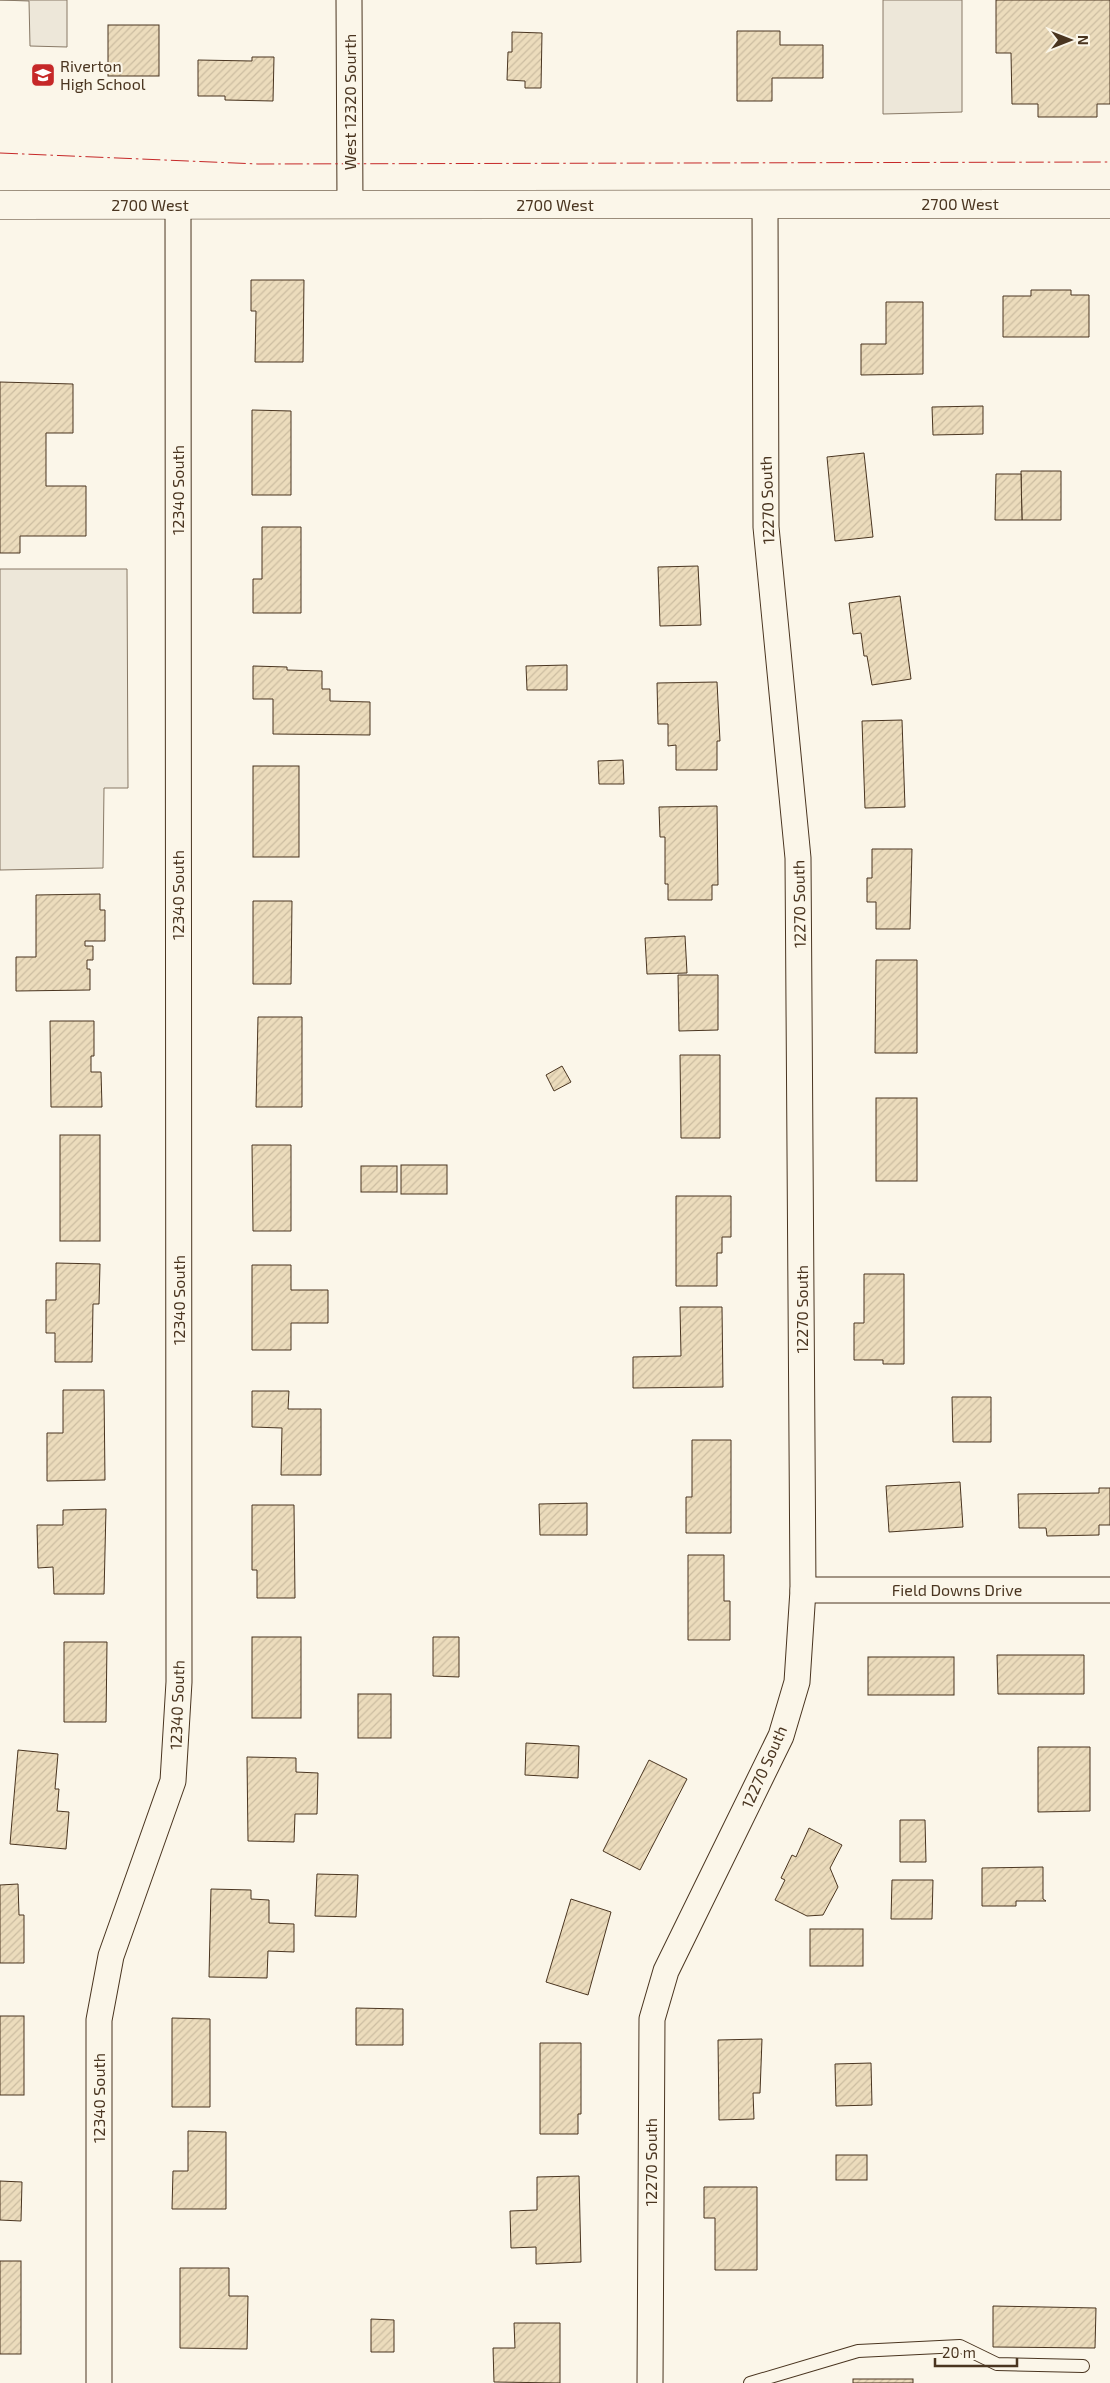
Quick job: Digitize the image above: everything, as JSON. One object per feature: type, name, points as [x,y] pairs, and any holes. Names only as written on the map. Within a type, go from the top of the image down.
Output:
[{"type":"main road","name":"2700 West","points":[[0,205],[1110,204]]},
{"type":"street","name":"West 12320 Sourth","points":[[349,0],[350,205]]},
{"type":"street","name":"12270 South","points":[[650,2383],[652,2019],[666,1971],[781,1736],[797,1682],[803,1590],[798,858],[766,527],[765,205]]},
{"type":"street","name":"12340 South","points":[[99,2383],[99,2020],[110,1956],[173,1781],[179,1682],[178,206]]},
{"type":"street","name":"Field Downs Drive","points":[[803,1590],[1110,1590]]},
{"type":"lane","points":[[750,2383],[858,2351],[895,2349],[960,2346],[997,2364],[1083,2366]]},
{"type":"shaded area","points":[[0,0],[67,0],[67,47],[30,46],[29,1]]},
{"type":"shaded area","points":[[883,0],[962,0],[962,112],[883,114]]},
{"type":"shaded area","points":[[0,569],[127,569],[128,788],[104,788],[103,868],[0,870]]},
{"type":"building","points":[[996,0],[1110,0],[1110,104],[1097,104],[1097,117],[1038,117],[1038,104],[1012,104],[1011,53],[996,53]]},
{"type":"building","points":[[108,25],[159,25],[159,76],[108,76]]},
{"type":"building","points":[[737,31],[780,31],[780,45],[823,45],[823,78],[772,78],[772,101],[737,101]]},
{"type":"building","points":[[512,32],[542,33],[541,88],[525,88],[525,81],[507,80],[508,52],[512,52]]},
{"type":"building","points":[[252,57],[274,57],[273,101],[225,100],[225,96],[198,96],[198,60],[252,61]]},
{"type":"building","points":[[251,280],[304,280],[303,362],[255,362],[256,311],[251,311]]},
{"type":"building","points":[[1031,290],[1071,290],[1071,295],[1089,295],[1089,337],[1003,337],[1003,296],[1031,296]]},
{"type":"building","points":[[886,302],[923,302],[923,374],[861,375],[861,344],[886,344]]},
{"type":"building","points":[[0,382],[73,384],[73,433],[46,433],[46,486],[86,486],[86,536],[20,536],[20,553],[0,553]]},
{"type":"building","points":[[983,406],[983,434],[933,435],[932,407]]},
{"type":"building","points":[[252,410],[291,411],[291,495],[252,495]]},
{"type":"building","points":[[864,453],[873,537],[835,541],[827,457]]},
{"type":"building","points":[[1021,471],[1061,471],[1061,520],[1022,520]]},
{"type":"building","points":[[996,474],[1021,474],[1022,520],[995,520]]},
{"type":"building","points":[[262,527],[301,527],[301,613],[253,613],[253,579],[262,579]]},
{"type":"building","points":[[698,566],[701,625],[660,626],[658,567]]},
{"type":"building","points":[[900,596],[911,679],[872,685],[867,656],[864,656],[861,633],[853,634],[849,603]]},
{"type":"building","points":[[567,665],[567,690],[527,690],[526,666]]},
{"type":"building","points":[[253,666],[287,667],[287,670],[322,671],[322,689],[330,689],[330,701],[370,702],[370,735],[273,734],[273,699],[253,699]]},
{"type":"building","points":[[717,682],[720,741],[717,741],[717,770],[676,770],[676,745],[668,746],[668,724],[658,724],[657,683]]},
{"type":"building","points":[[902,720],[905,807],[865,808],[862,721]]},
{"type":"building","points":[[623,760],[624,784],[599,784],[598,761]]},
{"type":"building","points":[[253,766],[299,766],[299,857],[253,857]]},
{"type":"building","points":[[717,806],[718,885],[712,885],[712,900],[668,900],[668,884],[665,884],[665,837],[660,837],[659,807]]},
{"type":"building","points":[[872,849],[912,849],[910,929],[876,929],[876,902],[867,902],[867,878],[872,878]]},
{"type":"building","points":[[100,894],[100,910],[105,910],[105,941],[85,941],[85,946],[93,946],[93,960],[87,960],[87,969],[90,969],[90,990],[16,991],[16,957],[36,957],[36,895]]},
{"type":"building","points":[[253,901],[292,901],[291,984],[253,984]]},
{"type":"building","points":[[685,936],[687,973],[647,974],[645,938]]},
{"type":"building","points":[[876,960],[917,960],[917,1053],[875,1053]]},
{"type":"building","points":[[678,975],[718,975],[718,1030],[679,1031]]},
{"type":"building","points":[[258,1017],[302,1017],[302,1107],[256,1107]]},
{"type":"building","points":[[50,1021],[94,1021],[94,1056],[91,1056],[91,1072],[101,1072],[102,1107],[51,1107]]},
{"type":"building","points":[[680,1055],[720,1055],[720,1138],[681,1138]]},
{"type":"building","points":[[562,1066],[571,1082],[554,1091],[546,1075]]},
{"type":"building","points":[[876,1098],[917,1098],[917,1181],[876,1181]]},
{"type":"building","points":[[60,1135],[100,1135],[100,1241],[60,1241]]},
{"type":"building","points":[[252,1145],[291,1145],[291,1231],[253,1231]]},
{"type":"building","points":[[401,1165],[447,1165],[447,1194],[401,1194]]},
{"type":"building","points":[[361,1166],[397,1166],[397,1192],[361,1192]]},
{"type":"building","points":[[676,1196],[731,1196],[731,1237],[722,1237],[722,1253],[717,1253],[717,1286],[676,1286]]},
{"type":"building","points":[[56,1263],[100,1264],[99,1304],[93,1304],[92,1362],[55,1362],[55,1333],[46,1333],[46,1300],[56,1300]]},
{"type":"building","points":[[252,1265],[291,1265],[291,1290],[328,1290],[328,1323],[291,1323],[291,1350],[252,1350]]},
{"type":"building","points":[[864,1274],[904,1274],[904,1364],[883,1364],[883,1360],[854,1360],[854,1323],[864,1323]]},
{"type":"building","points":[[680,1307],[722,1307],[723,1387],[633,1388],[633,1357],[681,1356]]},
{"type":"building","points":[[63,1390],[104,1390],[105,1480],[47,1481],[47,1433],[63,1433]]},
{"type":"building","points":[[252,1391],[289,1391],[288,1409],[321,1409],[321,1475],[281,1475],[282,1428],[252,1427]]},
{"type":"building","points":[[952,1397],[991,1397],[991,1442],[953,1442]]},
{"type":"building","points":[[692,1440],[731,1440],[731,1533],[686,1533],[686,1497],[692,1497]]},
{"type":"building","points":[[960,1482],[963,1527],[889,1532],[886,1486]]},
{"type":"building","points":[[1099,1488],[1110,1488],[1110,1525],[1099,1525],[1099,1535],[1047,1536],[1046,1528],[1019,1528],[1018,1494],[1099,1493]]},
{"type":"building","points":[[587,1503],[587,1535],[540,1535],[539,1504]]},
{"type":"building","points":[[252,1505],[294,1505],[295,1598],[257,1598],[257,1570],[252,1570]]},
{"type":"building","points":[[106,1509],[104,1594],[54,1594],[53,1567],[38,1568],[37,1525],[63,1525],[63,1510]]},
{"type":"building","points":[[688,1555],[724,1555],[724,1601],[730,1601],[730,1640],[688,1640]]},
{"type":"building","points":[[252,1637],[301,1637],[301,1718],[252,1718]]},
{"type":"building","points":[[433,1637],[459,1637],[459,1677],[433,1676]]},
{"type":"building","points":[[64,1642],[107,1642],[106,1722],[64,1722]]},
{"type":"building","points":[[997,1655],[1084,1655],[1084,1694],[998,1694]]},
{"type":"building","points":[[868,1657],[954,1657],[954,1695],[868,1695]]},
{"type":"building","points":[[358,1694],[391,1694],[391,1738],[358,1738]]},
{"type":"building","points":[[526,1743],[579,1746],[578,1778],[525,1775]]},
{"type":"building","points":[[1038,1747],[1090,1747],[1090,1811],[1038,1812]]},
{"type":"building","points":[[18,1750],[58,1754],[55,1789],[59,1789],[57,1811],[69,1812],[66,1849],[10,1844]]},
{"type":"building","points":[[247,1757],[296,1758],[296,1772],[318,1773],[317,1814],[295,1814],[294,1842],[248,1841]]},
{"type":"building","points":[[649,1760],[687,1779],[640,1870],[603,1851]]},
{"type":"building","points":[[900,1820],[925,1820],[926,1862],[900,1862]]},
{"type":"building","points":[[809,1828],[842,1845],[830,1868],[838,1887],[823,1915],[807,1916],[775,1900],[785,1880],[781,1878],[792,1855],[796,1857]]},
{"type":"building","points":[[1043,1867],[1043,1899],[1046,1901],[1016,1901],[1016,1906],[982,1906],[982,1868]]},
{"type":"building","points":[[317,1874],[358,1875],[356,1917],[315,1916]]},
{"type":"building","points":[[892,1880],[933,1880],[932,1919],[891,1919]]},
{"type":"building","points":[[18,1884],[19,1915],[24,1915],[24,1963],[0,1963],[0,1885]]},
{"type":"building","points":[[211,1889],[251,1890],[251,1899],[269,1900],[269,1923],[294,1924],[294,1952],[268,1951],[267,1978],[209,1977]]},
{"type":"building","points":[[571,1899],[611,1912],[588,1995],[546,1982]]},
{"type":"building","points":[[810,1929],[863,1929],[863,1966],[810,1966]]},
{"type":"building","points":[[356,2008],[403,2009],[403,2045],[356,2045]]},
{"type":"building","points":[[0,2016],[24,2016],[24,2095],[0,2095]]},
{"type":"building","points":[[172,2018],[210,2019],[210,2107],[172,2107]]},
{"type":"building","points":[[762,2039],[760,2093],[753,2093],[754,2119],[719,2120],[718,2040]]},
{"type":"building","points":[[540,2043],[581,2043],[581,2114],[578,2114],[578,2134],[540,2134]]},
{"type":"building","points":[[871,2063],[872,2105],[836,2106],[835,2064]]},
{"type":"building","points":[[188,2131],[226,2132],[226,2209],[172,2209],[173,2171],[188,2171]]},
{"type":"building","points":[[836,2155],[867,2155],[867,2180],[836,2180]]},
{"type":"building","points":[[579,2176],[581,2262],[536,2264],[536,2247],[511,2248],[510,2211],[537,2210],[537,2177]]},
{"type":"building","points":[[0,2181],[22,2182],[21,2221],[0,2220]]},
{"type":"building","points":[[704,2187],[757,2187],[757,2270],[715,2270],[715,2218],[704,2218]]},
{"type":"building","points":[[0,2261],[21,2261],[21,2354],[0,2354]]},
{"type":"building","points":[[180,2268],[229,2268],[229,2296],[248,2296],[247,2349],[180,2348]]},
{"type":"building","points":[[993,2306],[1096,2308],[1095,2348],[993,2347]]},
{"type":"building","points":[[371,2319],[394,2320],[394,2352],[371,2352]]},
{"type":"building","points":[[514,2323],[560,2323],[560,2383],[494,2382],[493,2348],[515,2348]]},
{"type":"building","points":[[853,2379],[913,2379],[913,2383],[853,2383]]},
{"type":"power","points":[[0,153],[258,164],[1110,162]]},
{"type":"place","name":"Riverton High School","points":[[43,75]]}]
